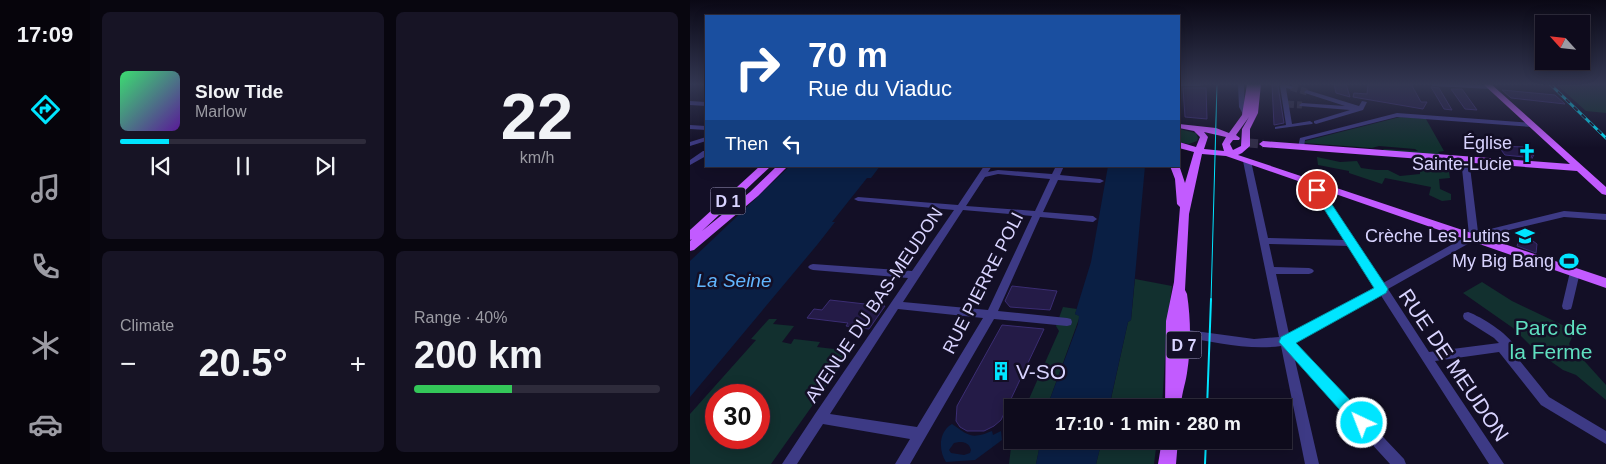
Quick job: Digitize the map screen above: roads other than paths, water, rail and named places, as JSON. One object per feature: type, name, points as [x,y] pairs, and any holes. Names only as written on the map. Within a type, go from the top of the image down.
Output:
[{"type":"main road","points":[[1230,154],[1226,144],[1246,114],[1247,106]]},
{"type":"main road","points":[[1230,154],[1242,150],[1248,142],[1246,129],[1253,121],[1256,106]]},
{"type":"main road","points":[[1511,106],[1606,192]]},
{"type":"main road","points":[[1180,124],[1248,142]]},
{"type":"main road","points":[[1196,128],[1204,137],[1199,150]]},
{"type":"main road","points":[[1263,144],[1302,143],[1580,168]]},
{"type":"main road","points":[[1180,145],[1230,154],[1606,283]]},
{"type":"main road","name":"D 7","points":[[1175,399],[1184,349],[1178,333],[1185,321],[1180,282],[1184,214],[1199,150]]},
{"type":"main road","name":"D 1","points":[[690,230],[756,167]]},
{"type":"main road","name":"D 1","points":[[690,236],[765,167]]},
{"type":"main road","name":"D 1","points":[[712,227],[720,216],[773,167]]},
{"type":"main road","name":"D 1","points":[[690,247],[754,194],[782,167]]},
{"type":"main road","points":[[1175,167],[1180,179],[1184,214]]},
{"type":"main road","points":[[1167,464],[1169,449]]},
{"type":"street","points":[[1242,106],[1246,114]]},
{"type":"street","points":[[1285,106],[1289,126]]},
{"type":"street","points":[[1309,106],[1361,109]]},
{"type":"street","points":[[1351,106],[1361,109]]},
{"type":"street","points":[[1323,107],[1328,118]]},
{"type":"street","points":[[1277,128],[1313,122],[1361,109]]},
{"type":"street","points":[[1298,132],[1302,143],[1397,115],[1532,125]]},
{"type":"street","points":[[690,127],[705,128]]},
{"type":"street","points":[[690,144],[705,139]]},
{"type":"street","points":[[690,163],[705,154]]},
{"type":"street","points":[[1465,159],[1474,238]]},
{"type":"street","points":[[1247,161],[1312,464]]},
{"type":"street","name":"RUE PIERRE POLI","points":[[902,464],[991,314],[1060,167]]},
{"type":"street","points":[[987,169],[998,172],[1054,178],[1100,181]]},
{"type":"street","name":"AVENUE DU BAS-MEUDON","points":[[789,464],[987,169]]},
{"type":"street","name":"RUE DE MEUDON","points":[[1320,186],[1317,190],[1497,464]]},
{"type":"street","points":[[858,199],[1093,219]]},
{"type":"street","points":[[1178,333],[1234,341],[1278,344],[1286,342],[1485,233],[1564,214],[1606,216]]},
{"type":"street","points":[[1264,241],[1351,243]]},
{"type":"street","points":[[813,266],[915,275]]},
{"type":"street","points":[[1270,270],[1309,271]]},
{"type":"street","points":[[1567,306],[1575,272]]},
{"type":"street","points":[[895,304],[1067,322]]},
{"type":"street","points":[[1426,357],[1508,346],[1498,335],[1468,316]]},
{"type":"street","points":[[1286,342],[1400,464]]},
{"type":"street","points":[[1502,347],[1545,401],[1606,438]]},
{"type":"street","points":[[1292,371],[1301,367],[1311,368]]},
{"type":"street","points":[[819,418],[919,434]]},
{"type":"water","name":"La Seine","points":[[789,167],[879,167],[871,178],[867,178],[832,222],[835,222],[817,245],[690,397],[690,261]]},
{"type":"water","points":[[1108,167],[1145,167],[1131,320],[1128,322],[1111,399],[1050,399],[1078,324],[1079,316],[1075,314],[1091,262]]},
{"type":"water","points":[[952,424],[974,436],[992,431],[993,435],[1001,431],[1002,440],[975,460],[946,462],[943,457],[941,441],[944,431]],"holes":[[[961,442],[969,446],[970,453],[964,455],[951,453],[949,450],[954,443]]]},
{"type":"water","points":[[1039,449],[1100,449],[1096,464],[1036,464]]},
{"type":"tunnel","points":[[1249,143],[1263,144]]},
{"type":"tram line","points":[[1211,301],[1216,106]]},
{"type":"tram line","points":[[1207,399],[1211,299]]},
{"type":"tram line","points":[[1205,464],[1206,449]]},
{"type":"railway","points":[[1572,106],[1606,138]]},
{"type":"place","name":"Église Sainte-Lucie","points":[[1527,153]]},
{"type":"place","name":"Crèche Les Lutins","points":[[1525,236]]},
{"type":"place","name":"My Big Bang","points":[[1569,261]]},
{"type":"place","name":"V-SO","points":[[1001,371]]},
{"type":"park label","name":"Parc de la Ferme","points":[[1551,339]]}]
